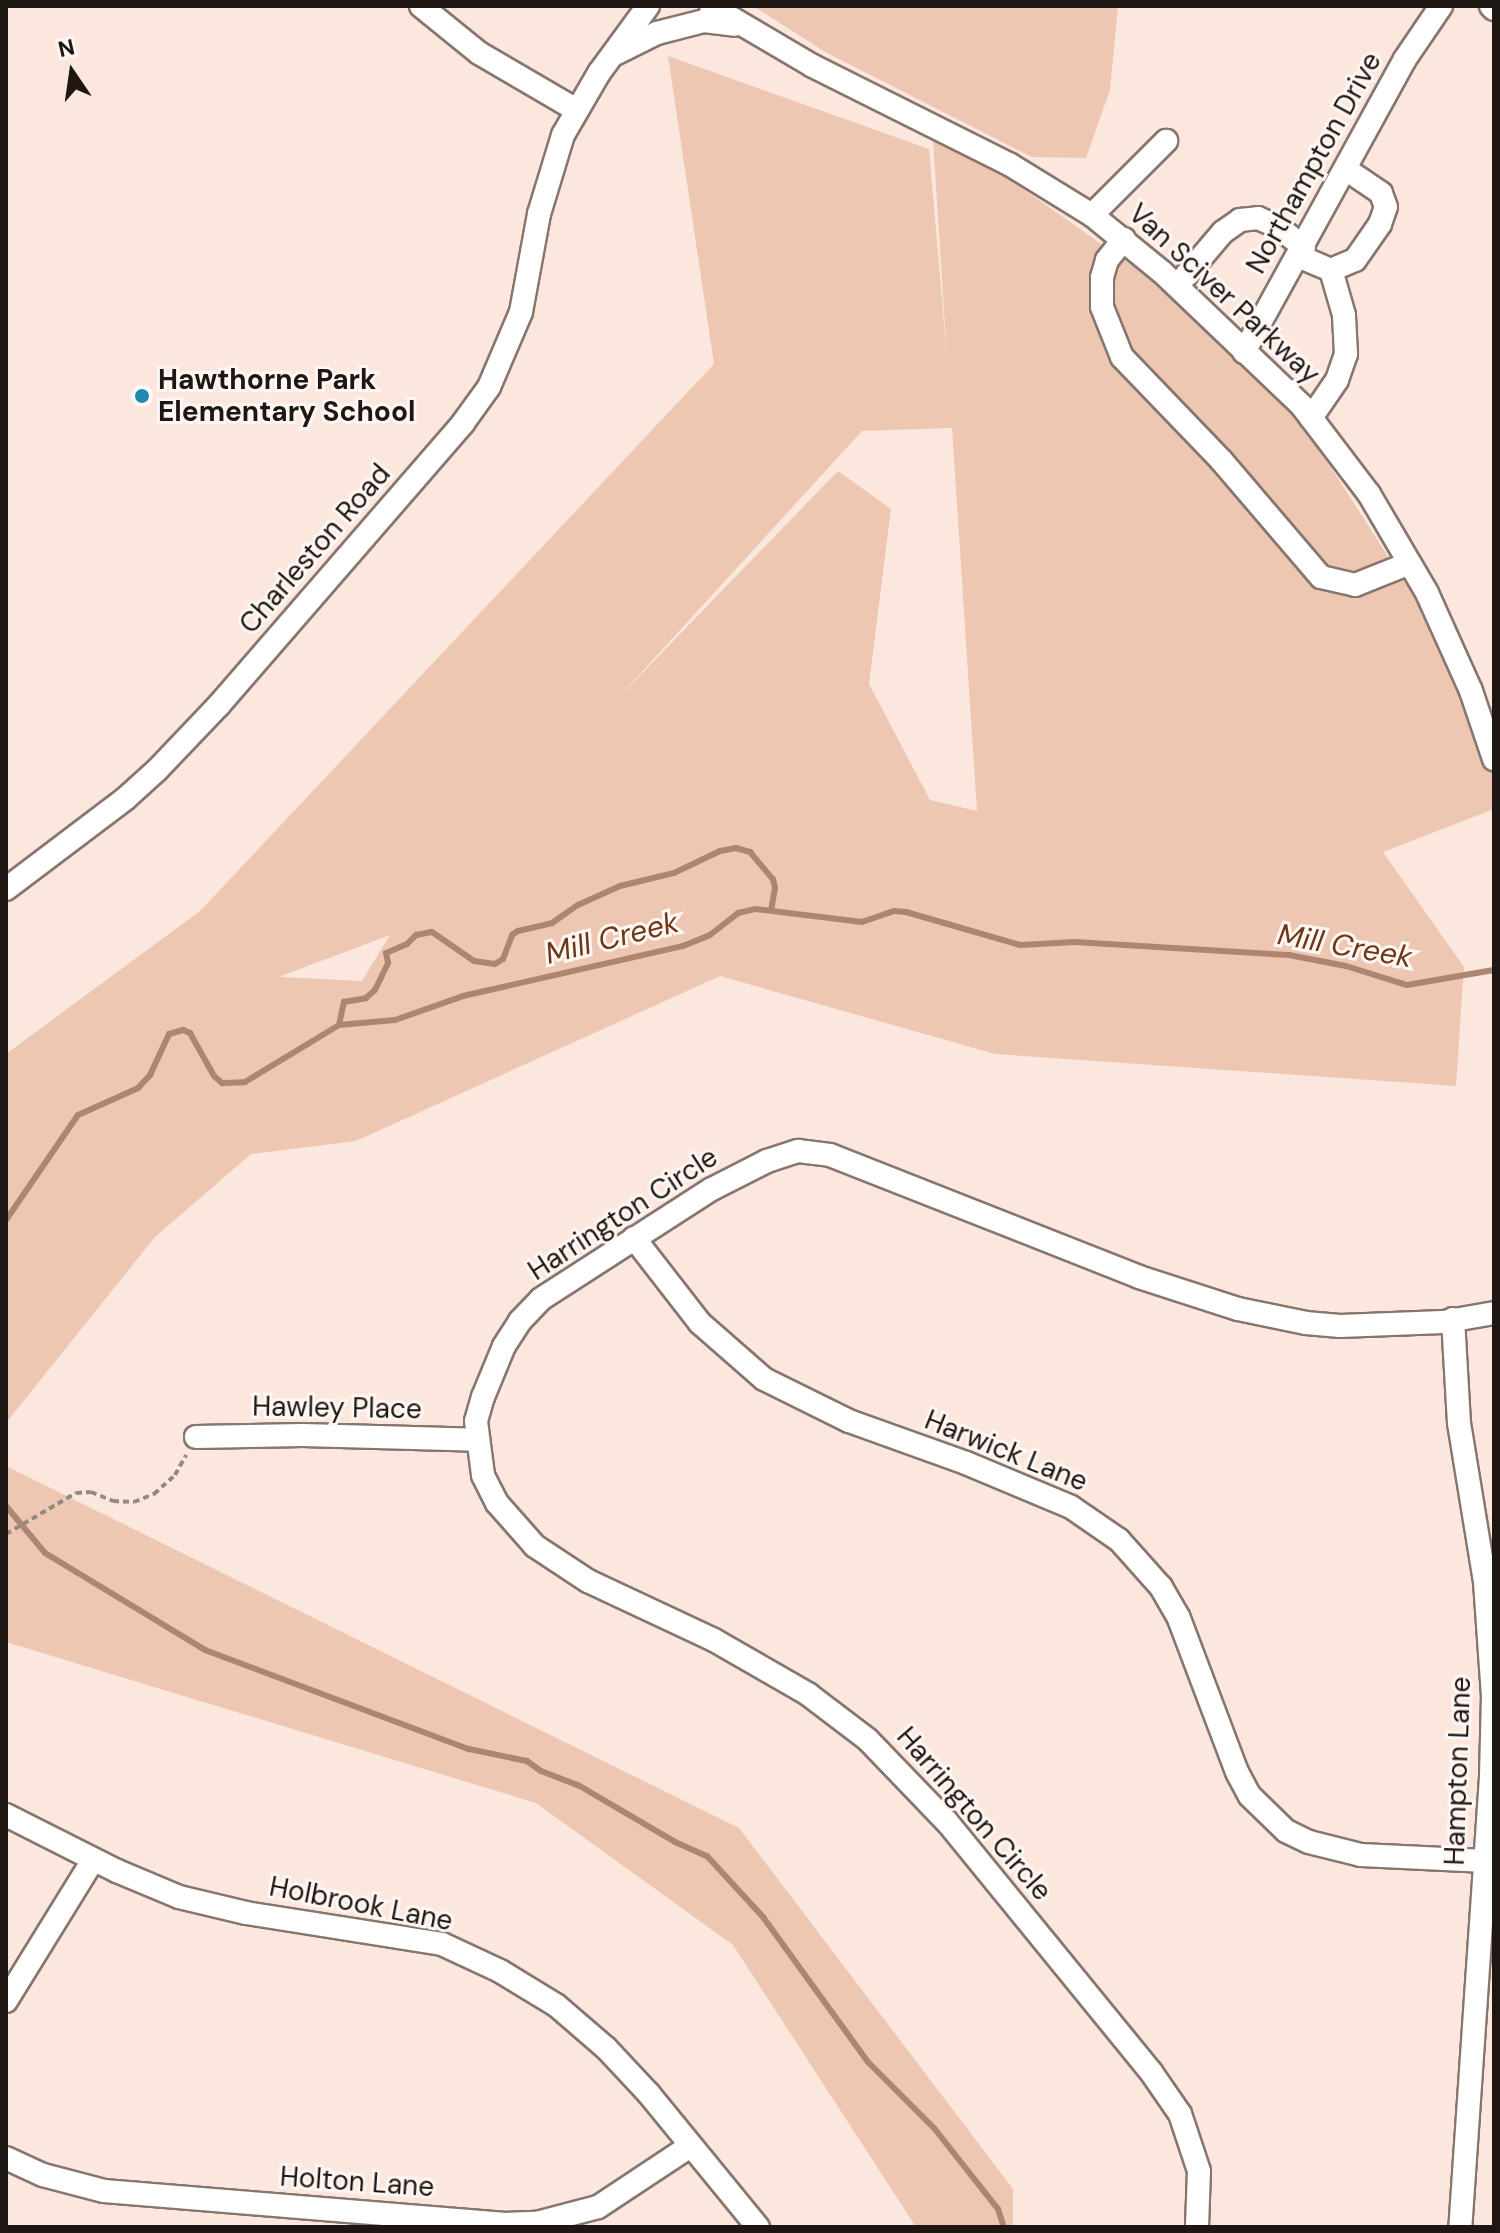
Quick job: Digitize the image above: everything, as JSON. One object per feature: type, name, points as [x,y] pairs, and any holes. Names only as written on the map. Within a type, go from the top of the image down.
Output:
[{"type":"street","points":[[421,6],[479,53],[575,109]]},
{"type":"street","name":"Charleston Road","points":[[6,889],[125,799],[157,770],[219,705],[463,423],[489,387],[521,312],[539,214],[563,135],[575,109],[648,6]]},
{"type":"street","name":"Van Sciver Parkway","points":[[711,6],[744,27],[1009,164],[1092,215],[1177,286],[1311,418],[1369,494],[1410,563],[1471,691],[1494,759]]},
{"type":"street","name":"Northampton Drive","points":[[1244,352],[1347,170],[1405,59],[1441,6]]},
{"type":"street","points":[[611,55],[657,33],[704,21],[744,27]]},
{"type":"street","points":[[1092,215],[1166,141]]},
{"type":"street","points":[[1331,270],[1355,260],[1380,224],[1386,207],[1381,193],[1347,170]]},
{"type":"street","points":[[1177,286],[1223,232],[1240,220],[1258,218],[1278,227],[1301,251],[1331,270],[1344,315],[1346,354],[1337,380],[1311,418]]},
{"type":"street","points":[[1124,239],[1107,260],[1102,277],[1102,307],[1122,357],[1221,460],[1321,577],[1355,585],[1410,563]]},
{"type":"street","name":"Harrington Circle","points":[[1197,2227],[1199,2171],[1180,2114],[1151,2072],[922,1793],[867,1739],[778,1675],[714,1640],[588,1581],[535,1546],[497,1503],[483,1475],[476,1421],[483,1397],[504,1346],[520,1321],[541,1299],[726,1181],[798,1151],[830,1155],[1139,1277],[1238,1309],[1306,1323],[1340,1326],[1453,1319],[1494,1313]]},
{"type":"street","name":"Harwick Lane","points":[[634,1238],[700,1323],[764,1379],[849,1421],[966,1463],[1071,1507],[1119,1540],[1161,1587],[1178,1616],[1237,1772],[1250,1796],[1286,1831],[1309,1842],[1361,1855],[1486,1861]]},
{"type":"street","name":"Hampton Lane","points":[[1453,1319],[1459,1423],[1484,1571],[1492,1657],[1491,1777],[1460,2227]]},
{"type":"street","name":"Hawley Place","points":[[196,1437],[303,1435],[477,1440]]},
{"type":"street","name":"Holbrook Lane","points":[[6,1815],[148,1886],[212,1906],[442,1944],[500,1971],[556,2005],[581,2025],[639,2083],[758,2227]]},
{"type":"street","points":[[6,2001],[93,1860]]},
{"type":"street","name":"Holton Lane","points":[[6,2158],[72,2185],[114,2193],[503,2224],[537,2223],[598,2207],[690,2146]]},
{"type":"path","points":[[8,1533],[76,1493],[91,1492],[113,1501],[134,1502],[154,1494],[175,1475],[196,1437]]},
{"type":"shaded area","points":[[753,6],[1118,6],[1110,90],[1086,158],[1032,157],[827,53]]},
{"type":"shaded area","points":[[668,56],[929,149],[947,357],[932,125],[1258,354],[1470,684],[1494,761],[1494,809],[1383,852],[1464,967],[1456,1086],[995,1054],[720,976],[356,1141],[251,1154],[155,1237],[6,1423],[6,1054],[200,911],[714,364]],"holes":[[[952,428],[977,811],[930,800],[869,684],[891,509],[838,471],[618,698],[862,431]],[[390,935],[362,981],[281,977],[281,976]]]},
{"type":"shaded area","points":[[6,1466],[739,1828],[1013,2189],[1013,2227],[916,2227],[733,1945],[536,1803],[6,1642]]},
{"type":"waterway","points":[[339,1025],[344,1002],[366,998],[375,990],[388,963],[386,953],[407,944],[416,935],[432,932],[474,961],[495,964],[503,959],[512,935],[518,931],[552,923],[578,905],[620,886],[674,873],[720,851],[736,848],[750,852],[773,879],[775,888],[771,910]]},
{"type":"waterway","name":"Mill Creek","points":[[6,1220],[78,1115],[138,1088],[150,1075],[169,1034],[183,1030],[190,1033],[214,1076],[222,1083],[245,1082],[339,1025],[395,1020],[463,996],[683,946],[710,935],[738,913],[755,909],[862,922],[894,911],[906,912],[1020,945],[1075,942],[1289,955],[1346,966],[1407,985],[1494,970]]},
{"type":"waterway","points":[[6,1506],[45,1553],[205,1650],[469,1749],[527,1761],[541,1771],[578,1785],[675,1842],[707,1856],[763,1917],[868,2062],[934,2128],[998,2209],[1004,2227]]},
{"type":"place","name":"Hawthorne Park Elementary School","points":[[142,396]]}]
